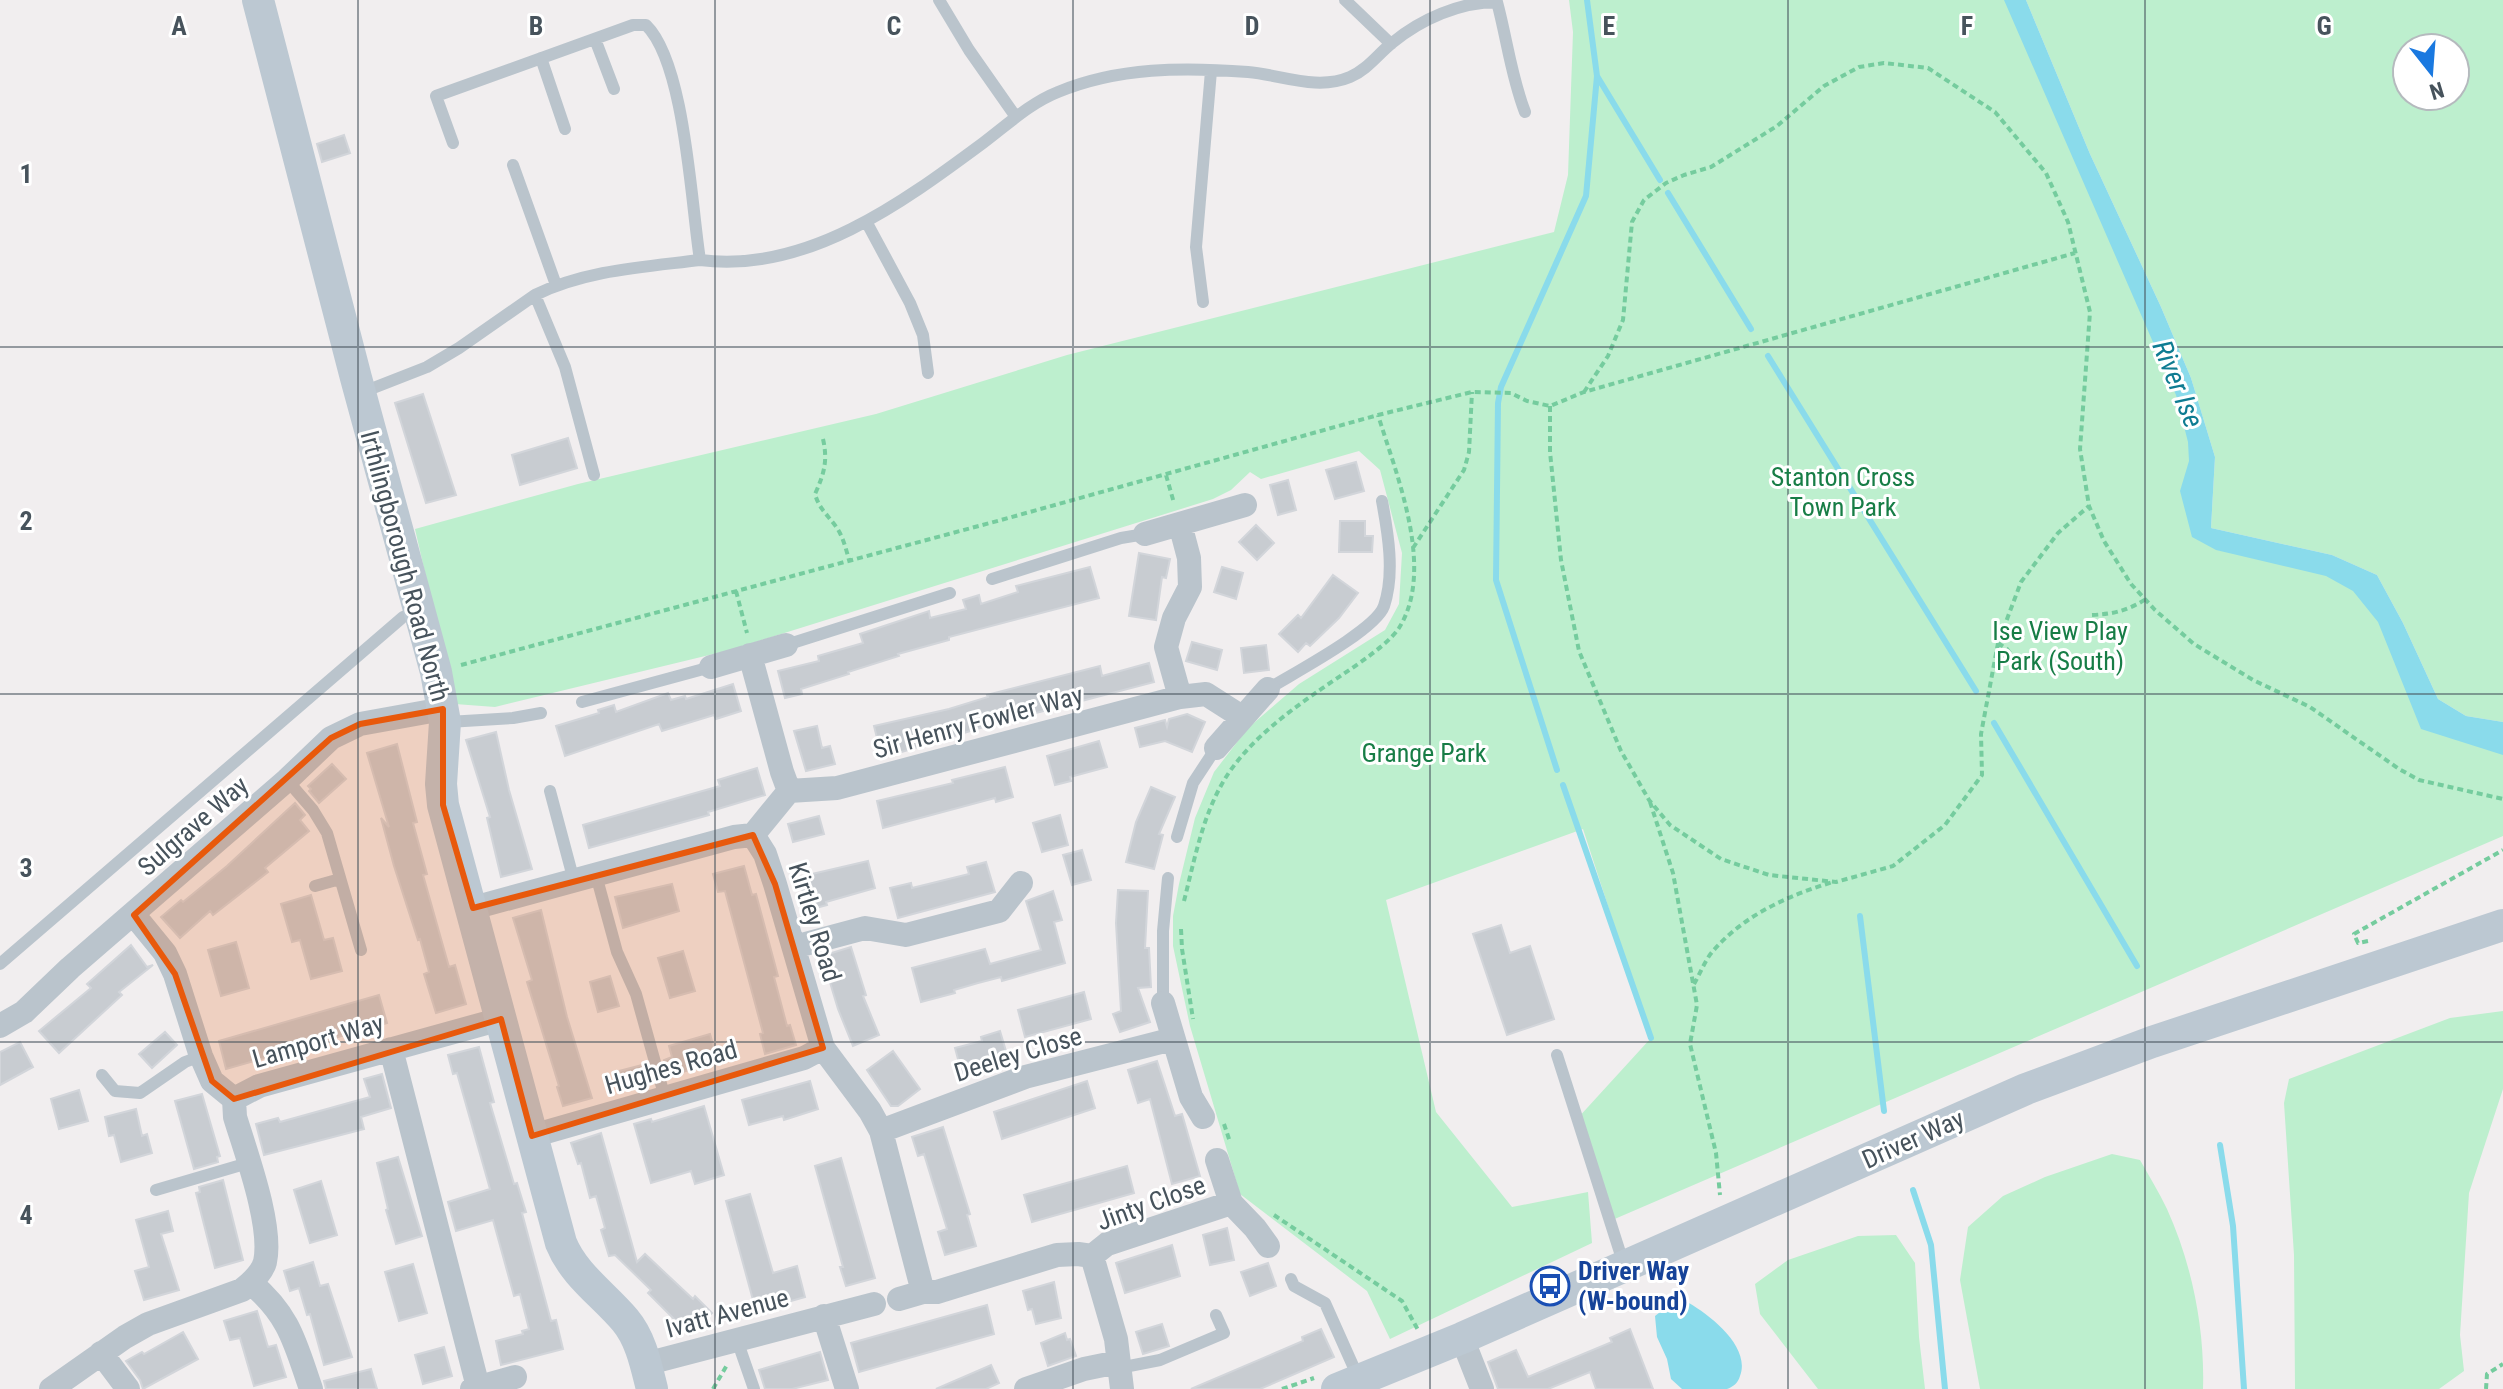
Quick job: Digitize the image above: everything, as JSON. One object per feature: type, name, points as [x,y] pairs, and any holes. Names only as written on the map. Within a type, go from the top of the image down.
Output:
[{"type":"main road","name":"Irthlingborough Road North","points":[[258,0],[436,672],[444,716],[443,805],[532,1136],[566,1255],[581,1276],[626,1321],[637,1338],[648,1377]]},
{"type":"main road","name":"Driver Way","points":[[1348,1384],[1462,1338],[2026,1089],[2152,1042],[2503,925]]},
{"type":"street","points":[[1145,534],[1245,505]]},
{"type":"street","points":[[1180,524],[1189,558],[1190,587],[1174,618],[1166,647],[1180,697]]},
{"type":"street","points":[[711,667],[786,645]]},
{"type":"street","points":[[473,908],[734,837],[753,835],[789,791],[751,655]]},
{"type":"street","points":[[1216,748],[1268,689]]},
{"type":"street","name":"Sir Henry Fowler Way","points":[[789,791],[837,788],[1180,697],[1206,694],[1242,717]]},
{"type":"street","name":"Sulgrave Way","points":[[0,1026],[24,1012],[331,738],[360,724],[444,716]]},
{"type":"street","name":"Kirtley Road","points":[[753,835],[765,854],[823,1048],[870,1111],[881,1131],[923,1292]]},
{"type":"street","points":[[794,947],[865,928],[906,935],[999,911],[1021,883]]},
{"type":"street","points":[[134,915],[165,953],[175,974],[212,1081],[234,1099]]},
{"type":"street","points":[[1163,1003],[1184,1036],[1191,1097],[1214,1120]]},
{"type":"street","name":"Lamport Way","points":[[251,1283],[264,1264],[267,1236],[235,1117],[234,1099],[259,1086],[501,1019]]},
{"type":"street","name":"Deeley Close","points":[[881,1131],[1025,1077],[1184,1036]]},
{"type":"street","name":"Hughes Road","points":[[532,1136],[804,1058],[823,1048]]},
{"type":"street","points":[[391,1049],[475,1388],[515,1377]]},
{"type":"street","name":"Jinty Close","points":[[1225,1157],[1231,1203],[1268,1246]]},
{"type":"street","name":"Jinty Close","points":[[1092,1256],[1107,1244],[1231,1203]]},
{"type":"street","points":[[899,1299],[923,1292],[937,1292],[1057,1255],[1092,1256],[1116,1339],[1120,1373],[1084,1369],[1026,1389]]},
{"type":"street","points":[[51,1389],[148,1324],[242,1290],[251,1283],[272,1301],[288,1323],[311,1389]]},
{"type":"street","name":"Ivatt Avenue","points":[[648,1377],[737,1340],[874,1304]]},
{"type":"street","name":"Ivatt Avenue","points":[[824,1316],[847,1389]]},
{"type":"street","points":[[1462,1338],[1482,1389]]},
{"type":"street","points":[[101,1353],[128,1389]]},
{"type":"lane","points":[[939,0],[969,50],[1016,117]]},
{"type":"lane","points":[[1345,0],[1391,44]]},
{"type":"lane","points":[[360,394],[427,367],[535,295],[556,285],[595,275],[700,260],[725,263],[787,253],[867,223],[910,197],[1016,117],[1054,93],[1097,77],[1168,69],[1249,72],[1310,82],[1332,82],[1351,77],[1409,30],[1442,13],[1476,2],[1497,2],[1513,82],[1525,112]]},
{"type":"lane","points":[[453,143],[436,96],[633,25],[646,25],[662,46],[678,102],[700,260]]},
{"type":"lane","points":[[595,39],[614,89]]},
{"type":"lane","points":[[541,58],[565,129]]},
{"type":"lane","points":[[1203,302],[1196,247],[1211,71]]},
{"type":"lane","points":[[513,165],[556,285]]},
{"type":"lane","points":[[867,223],[910,303],[923,335],[928,373]]},
{"type":"lane","points":[[535,295],[565,367],[594,475]]},
{"type":"lane","points":[[1268,689],[1369,627],[1384,608],[1391,550],[1382,501]]},
{"type":"lane","points":[[992,579],[1121,538],[1145,534]]},
{"type":"lane","points":[[786,645],[950,593]]},
{"type":"lane","points":[[0,964],[403,617],[419,610]]},
{"type":"lane","points":[[582,702],[711,667]]},
{"type":"lane","points":[[444,716],[513,718],[541,713]]},
{"type":"lane","points":[[1177,837],[1193,783],[1216,748]]},
{"type":"lane","points":[[287,780],[313,810],[327,833],[361,950]]},
{"type":"lane","points":[[550,791],[636,994],[665,1098]]},
{"type":"lane","points":[[1163,1003],[1163,931],[1168,878]]},
{"type":"lane","points":[[315,886],[340,879]]},
{"type":"lane","points":[[1557,1055],[1624,1266]]},
{"type":"lane","points":[[102,1075],[115,1091],[140,1093],[185,1062],[201,1056]]},
{"type":"lane","points":[[156,1190],[248,1163]]},
{"type":"lane","points":[[1291,1279],[1294,1286],[1325,1303],[1348,1384]]},
{"type":"lane","points":[[1120,1373],[1224,1333],[1216,1315]]},
{"type":"lane","points":[[737,1340],[754,1389]]},
{"type":"path","points":[[1584,392],[1608,356],[1623,320],[1632,222],[1644,200],[1666,183],[1711,167],[1777,126],[1824,86],[1859,67],[1884,63],[1928,68],[1995,112],[2046,173],[2068,222],[2090,312],[2080,449],[2089,506],[2104,541],[2131,584],[2194,644],[2253,680],[2310,707],[2399,769],[2419,780],[2503,799]]},
{"type":"path","points":[[436,672],[1472,392],[1511,393],[1527,401],[1550,406],[1584,392],[2075,253]]},
{"type":"path","points":[[1413,548],[1464,470],[1469,452],[1472,392]]},
{"type":"path","points":[[1550,406],[1550,452],[1561,560],[1579,651],[1621,751],[1649,800],[1670,825],[1721,859],[1769,875],[1836,882]]},
{"type":"path","points":[[1181,911],[1208,812],[1228,775],[1270,728],[1375,651],[1399,629],[1412,595],[1413,548],[1403,495],[1378,415]]},
{"type":"path","points":[[823,439],[827,456],[815,494],[819,509],[842,537],[850,561]]},
{"type":"path","points":[[1166,475],[1180,524]]},
{"type":"path","points":[[1694,985],[1712,952],[1749,919],[1791,895],[1893,866],[1945,825],[1982,775],[1981,734],[1998,643],[2021,582],[2058,533],[2089,506]]},
{"type":"path","points":[[736,591],[751,655]]},
{"type":"path","points":[[2092,615],[2114,614],[2146,599]]},
{"type":"path","points":[[1998,643],[2019,665]]},
{"type":"path","points":[[1649,800],[1673,873],[1694,985],[1697,1005],[1690,1044],[1716,1153],[1721,1186],[1720,1205]]},
{"type":"path","points":[[2371,940],[2358,943],[2354,934],[2503,850]]},
{"type":"path","points":[[1181,924],[1184,1036]]},
{"type":"path","points":[[1214,1120],[1225,1157]]},
{"type":"path","points":[[1266,1209],[1402,1301],[1419,1335]]},
{"type":"path","points":[[2486,1389],[2487,1374],[2503,1364]]},
{"type":"highlighted area","points":[[443,709],[443,805],[473,908],[753,835],[775,884],[823,1048],[532,1136],[501,1019],[234,1099],[212,1081],[175,974],[134,915],[331,738],[360,724]]},
{"type":"green space","name":"Stanton Cross Town Park","points":[[1569,0],[2020,0],[2205,449],[2203,541],[2369,587],[2429,715],[2503,743],[2503,836],[1610,1221],[1577,1119],[1651,1038],[1583,829],[1386,900],[1436,1112],[1512,1207],[1588,1192],[1592,1243],[1390,1339],[1367,1291],[1240,1194],[1190,1026],[1173,946],[1173,916],[1179,884],[1195,818],[1214,772],[1248,728],[1299,684],[1385,630],[1399,604],[1402,553],[1380,470],[1359,451],[1261,479],[1250,472],[1231,490],[1213,499],[730,650],[495,707],[455,704],[415,529],[578,484],[876,414],[1067,355],[1554,232],[1568,175],[1573,32]]},
{"type":"green space","points":[[2026,0],[2503,0],[2503,722],[2466,716],[2438,699],[2377,575],[2332,555],[2211,528],[2215,457],[2191,378],[2090,154]]},
{"type":"green space","points":[[2503,1011],[2503,1089],[2469,1193],[2460,1335],[2464,1371],[2439,1389],[2295,1389],[2294,1255],[2284,1103],[2289,1079],[2450,1018]]},
{"type":"green space","points":[[2112,1154],[2140,1160],[2176,1230],[2190,1274],[2199,1320],[2203,1389],[1980,1389],[1960,1280],[1968,1227],[2003,1196],[2045,1177]]},
{"type":"green space","points":[[1896,1235],[1915,1263],[1925,1389],[1818,1389],[1760,1314],[1755,1284],[1788,1260],[1858,1236]]},
{"type":"water","name":"River Ise","points":[[2004,0],[2026,0],[2090,154],[2191,378],[2215,457],[2211,528],[2332,555],[2377,575],[2438,699],[2466,716],[2503,722],[2503,755],[2421,729],[2378,622],[2353,591],[2326,576],[2216,550],[2192,537],[2180,491],[2189,461],[2188,442],[2176,395]]},
{"type":"water","points":[[1689,1303],[1718,1324],[1740,1354],[1740,1376],[1737,1383],[1727,1389],[1682,1389],[1671,1379],[1667,1359],[1657,1337],[1655,1316],[1669,1305]]},
{"type":"building","points":[[344,135],[350,153],[322,162],[317,144]]},
{"type":"building","points":[[423,394],[456,495],[426,503],[395,403]]},
{"type":"building","points":[[568,438],[577,468],[520,485],[512,455]]},
{"type":"building","points":[[1356,462],[1364,491],[1335,499],[1326,470]]},
{"type":"building","points":[[1288,480],[1296,510],[1278,515],[1270,485]]},
{"type":"building","points":[[1340,521],[1365,521],[1365,536],[1373,536],[1372,552],[1339,552]]},
{"type":"building","points":[[1256,525],[1274,543],[1257,560],[1239,542]]},
{"type":"building","points":[[1139,553],[1170,559],[1166,578],[1162,577],[1156,620],[1129,616]]},
{"type":"building","points":[[1090,567],[1099,598],[949,637],[949,640],[898,654],[801,689],[802,694],[785,698],[778,671],[819,661],[818,656],[863,643],[860,634],[929,611],[930,618],[966,609],[963,600],[979,595],[981,604],[1018,592],[1016,586]]},
{"type":"building","points":[[1222,567],[1243,573],[1236,599],[1214,592]]},
{"type":"building","points":[[1333,575],[1358,593],[1339,618],[1310,646],[1306,643],[1298,652],[1279,634],[1298,615],[1301,618]]},
{"type":"building","points":[[1192,642],[1222,650],[1217,670],[1186,661]]},
{"type":"building","points":[[1266,645],[1269,670],[1244,673],[1241,648]]},
{"type":"building","points":[[1149,663],[1154,682],[990,725],[882,758],[874,726],[949,709],[987,695],[1100,666],[1102,676]]},
{"type":"building","points":[[733,684],[741,711],[716,719],[714,715],[662,731],[659,724],[565,756],[556,726],[599,713],[598,710],[614,705],[616,712],[668,693],[671,700],[685,696],[686,699]]},
{"type":"building","points":[[1187,714],[1205,722],[1192,752],[1165,741],[1140,747],[1135,728],[1165,720],[1167,727],[1169,719]]},
{"type":"building","points":[[817,726],[822,748],[830,746],[835,764],[806,771],[794,731]]},
{"type":"building","points":[[496,732],[532,869],[501,877],[487,818],[490,817],[466,740]]},
{"type":"building","points":[[1099,741],[1107,767],[1070,777],[1071,781],[1055,785],[1047,756]]},
{"type":"building","points":[[397,744],[417,822],[413,823],[427,874],[423,875],[449,967],[455,965],[466,1004],[436,1013],[424,974],[429,972],[394,866],[381,818],[389,827],[367,753]]},
{"type":"building","points":[[332,764],[346,779],[319,803],[308,786]]},
{"type":"building","points":[[1005,767],[1013,797],[996,802],[995,798],[883,828],[877,801]]},
{"type":"building","points":[[757,768],[765,795],[708,812],[709,815],[589,848],[583,825],[720,786],[718,780]]},
{"type":"building","points":[[1151,787],[1175,797],[1159,834],[1163,835],[1154,869],[1126,862],[1136,822]]},
{"type":"building","points":[[295,803],[305,815],[300,820],[309,831],[265,868],[268,872],[213,915],[210,911],[180,938],[161,917],[227,866]]},
{"type":"building","points":[[1060,815],[1068,845],[1042,852],[1033,823]]},
{"type":"building","points":[[819,816],[824,834],[793,842],[788,824]]},
{"type":"building","points":[[1082,850],[1091,880],[1072,885],[1063,855]]},
{"type":"building","points":[[868,861],[875,888],[808,910],[799,877]]},
{"type":"building","points":[[986,862],[995,892],[898,918],[890,888],[911,883],[912,888],[969,874],[967,867]]},
{"type":"building","points":[[744,866],[752,895],[756,894],[778,976],[774,977],[787,1026],[790,1025],[796,1045],[765,1054],[760,1034],[763,1033],[725,891],[718,892],[713,874]]},
{"type":"building","points":[[672,884],[679,911],[623,928],[615,897]]},
{"type":"building","points":[[1118,890],[1148,891],[1145,948],[1149,948],[1151,987],[1138,988],[1150,1022],[1120,1032],[1113,1014],[1121,1011],[1116,923]]},
{"type":"building","points":[[1053,891],[1062,920],[1054,922],[1065,963],[1002,981],[1001,977],[978,983],[921,1002],[912,968],[985,949],[990,964],[1041,950],[1026,901]]},
{"type":"building","points":[[311,895],[324,940],[333,938],[342,971],[311,979],[300,940],[292,942],[281,904]]},
{"type":"building","points":[[541,910],[567,1017],[592,1098],[563,1106],[527,982],[532,980],[513,918]]},
{"type":"building","points":[[1501,925],[1510,953],[1530,946],[1554,1019],[1507,1035],[1473,934]]},
{"type":"building","points":[[236,942],[249,988],[221,996],[208,950]]},
{"type":"building","points":[[131,945],[147,967],[153,965],[119,992],[122,995],[59,1053],[39,1031],[91,988],[87,984]]},
{"type":"building","points":[[851,947],[866,995],[863,996],[879,1035],[853,1046],[822,956]]},
{"type":"building","points":[[683,951],[695,991],[670,998],[658,958]]},
{"type":"building","points":[[610,976],[619,1006],[598,1012],[590,982]]},
{"type":"building","points":[[1084,992],[1091,1019],[1025,1037],[1018,1010]]},
{"type":"building","points":[[379,995],[387,1023],[226,1069],[219,1041]]},
{"type":"building","points":[[1000,1031],[1009,1061],[962,1074],[955,1048],[982,1041],[981,1037]]},
{"type":"building","points":[[165,1032],[177,1045],[152,1068],[139,1054]]},
{"type":"building","points":[[710,1034],[718,1062],[668,1076],[664,1060],[672,1057],[669,1046]]},
{"type":"building","points":[[20,1042],[33,1067],[0,1085],[0,1052]]},
{"type":"building","points":[[479,1047],[494,1102],[490,1103],[514,1184],[517,1183],[526,1212],[522,1213],[551,1321],[556,1320],[563,1349],[501,1365],[496,1341],[523,1334],[522,1331],[529,1329],[520,1294],[514,1296],[493,1220],[456,1231],[448,1202],[490,1189],[457,1073],[453,1074],[448,1055]]},
{"type":"building","points":[[893,1051],[920,1089],[898,1106],[891,1106],[867,1070]]},
{"type":"building","points":[[1157,1061],[1175,1116],[1182,1114],[1200,1176],[1172,1184],[1150,1099],[1138,1103],[1128,1070]]},
{"type":"building","points":[[646,1064],[651,1084],[624,1090],[619,1071]]},
{"type":"building","points":[[382,1074],[391,1108],[361,1117],[364,1129],[264,1155],[256,1124],[278,1118],[280,1122],[370,1097],[364,1079]]},
{"type":"building","points":[[810,1081],[818,1109],[784,1120],[783,1116],[749,1125],[742,1100]]},
{"type":"building","points":[[1087,1081],[1095,1108],[1002,1139],[994,1112]]},
{"type":"building","points":[[79,1090],[88,1121],[59,1129],[51,1099]]},
{"type":"building","points":[[202,1094],[220,1156],[217,1157],[218,1162],[194,1169],[175,1101]]},
{"type":"building","points":[[704,1106],[724,1175],[695,1184],[691,1171],[651,1183],[634,1124],[651,1119],[652,1122]]},
{"type":"building","points":[[136,1109],[142,1136],[147,1134],[152,1153],[121,1162],[114,1135],[109,1136],[105,1117]]},
{"type":"building","points":[[943,1127],[970,1214],[967,1215],[976,1246],[945,1255],[938,1232],[947,1229],[924,1154],[918,1156],[912,1137]]},
{"type":"building","points":[[601,1133],[637,1262],[645,1254],[712,1313],[690,1335],[648,1293],[651,1290],[615,1255],[609,1256],[596,1196],[590,1198],[581,1163],[578,1164],[571,1143]]},
{"type":"building","points":[[398,1157],[422,1236],[396,1244],[377,1163]]},
{"type":"building","points":[[841,1158],[875,1278],[846,1286],[815,1166]]},
{"type":"building","points":[[1127,1166],[1134,1193],[1032,1222],[1024,1195]]},
{"type":"building","points":[[223,1180],[243,1260],[215,1268],[196,1193],[200,1192],[199,1187]]},
{"type":"building","points":[[321,1181],[337,1235],[310,1243],[294,1190]]},
{"type":"building","points":[[750,1194],[773,1273],[797,1266],[805,1297],[756,1311],[726,1201]]},
{"type":"building","points":[[168,1211],[173,1231],[161,1234],[179,1290],[144,1300],[135,1271],[149,1267],[136,1220]]},
{"type":"building","points":[[1227,1228],[1234,1260],[1210,1265],[1203,1235]]},
{"type":"building","points":[[1172,1245],[1180,1276],[1125,1293],[1116,1263]]},
{"type":"building","points":[[313,1262],[320,1286],[328,1284],[352,1357],[324,1365],[310,1314],[307,1315],[299,1288],[290,1291],[284,1271]]},
{"type":"building","points":[[1268,1263],[1276,1286],[1250,1296],[1241,1272]]},
{"type":"building","points":[[413,1264],[427,1313],[399,1321],[385,1272]]},
{"type":"building","points":[[1054,1282],[1061,1318],[1036,1324],[1023,1291]]},
{"type":"building","points":[[987,1305],[994,1334],[859,1372],[851,1343]]},
{"type":"building","points":[[257,1311],[268,1347],[276,1345],[286,1377],[254,1386],[240,1338],[230,1340],[224,1321]]},
{"type":"building","points":[[1162,1324],[1169,1346],[1143,1354],[1136,1332]]},
{"type":"building","points":[[1321,1329],[1334,1357],[1260,1389],[1191,1389],[1303,1341],[1302,1337]]},
{"type":"building","points":[[1630,1329],[1653,1389],[1596,1389],[1590,1372],[1548,1389],[1498,1389],[1488,1362],[1516,1350],[1528,1377],[1612,1342],[1610,1338]]},
{"type":"building","points":[[183,1332],[198,1359],[143,1389],[126,1361]]},
{"type":"building","points":[[1065,1333],[1076,1356],[1048,1366],[1041,1343]]},
{"type":"building","points":[[444,1347],[452,1376],[423,1384],[415,1355]]},
{"type":"building","points":[[820,1352],[828,1380],[792,1389],[765,1389],[759,1370]]},
{"type":"building","points":[[991,1365],[999,1383],[986,1389],[936,1389]]},
{"type":"building","points":[[371,1369],[377,1389],[326,1389],[324,1381]]},
{"type":"waterway","points":[[1587,0],[1597,76],[1660,180]]},
{"type":"waterway","points":[[1557,770],[1496,580],[1498,403],[1501,387],[1586,196],[1597,76]]},
{"type":"waterway","points":[[1668,193],[1751,329]]},
{"type":"waterway","points":[[1768,356],[1976,691]]},
{"type":"waterway","points":[[1994,723],[2137,966]]},
{"type":"waterway","points":[[1563,785],[1651,1038]]},
{"type":"waterway","points":[[1860,916],[1884,1111]]},
{"type":"waterway","points":[[2220,1145],[2233,1226],[2244,1389]]},
{"type":"waterway","points":[[1913,1190],[1931,1245],[1945,1389]]},
{"type":"place","name":"Driver Way (W-bound)","points":[[1550,1286]]},
{"type":"park label","name":"Ise View Play Park (South)","points":[[2060,646]]},
{"type":"park label","name":"Grange Park","points":[[1424,753]]}]
